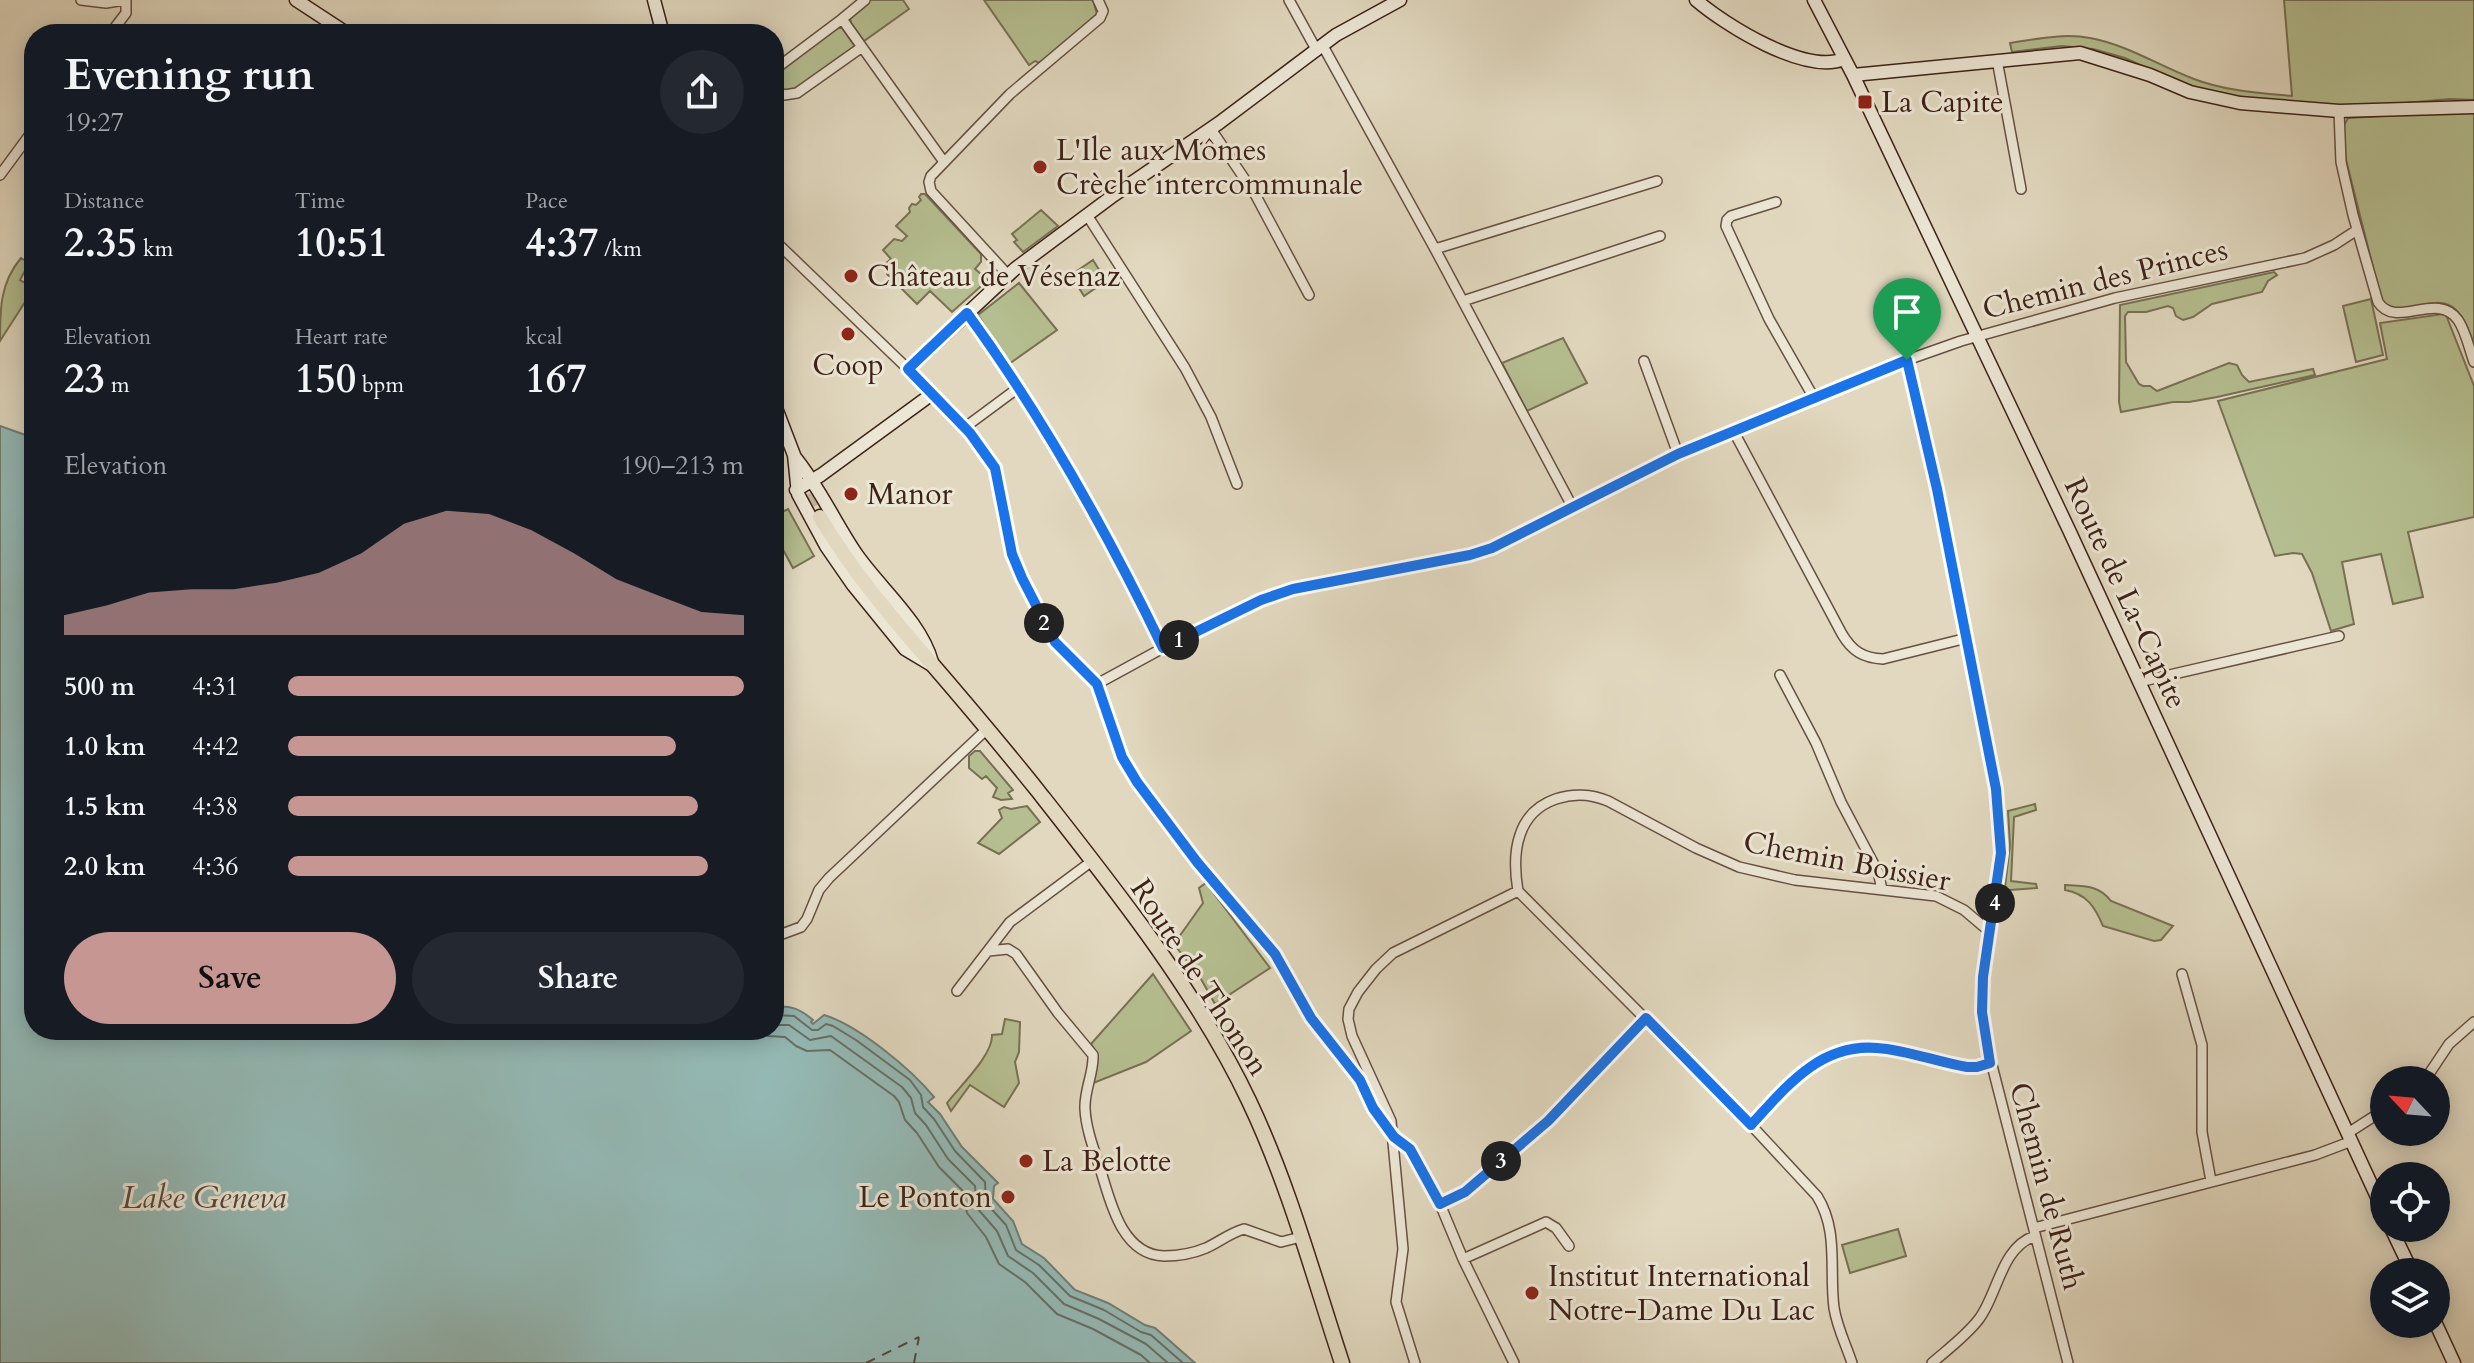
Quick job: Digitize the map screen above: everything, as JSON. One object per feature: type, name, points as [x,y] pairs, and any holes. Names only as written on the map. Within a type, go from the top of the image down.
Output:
[{"type":"main road","points":[[820,517],[861,579],[932,665]]},
{"type":"main road","name":"Route de Thonon","points":[[932,665],[1092,861],[1179,983],[1230,1064],[1267,1142],[1342,1363]]},
{"type":"street","points":[[81,0],[106,3],[125,0],[126,13],[118,24]]},
{"type":"street","points":[[296,0],[333,24]]},
{"type":"street","points":[[654,0],[660,24]]},
{"type":"street","points":[[784,62],[865,0]]},
{"type":"street","points":[[1008,275],[931,191],[929,182],[931,176],[1010,94],[1100,18],[1103,11],[1098,0]]},
{"type":"street","points":[[1289,0],[1320,48],[1435,249],[1572,506]]},
{"type":"street","points":[[1696,0],[1738,30],[1795,56],[1827,63],[1844,59]]},
{"type":"street","name":"Route de La-Capite","points":[[1814,0],[1853,75],[1977,337],[2370,1181]]},
{"type":"street","points":[[908,369],[1008,275],[1087,215],[1211,129],[1349,26],[1392,2]]},
{"type":"street","points":[[842,19],[944,162]]},
{"type":"street","points":[[784,95],[797,93],[862,47]]},
{"type":"street","points":[[1853,75],[2080,53],[2224,101],[2339,111],[2474,107]]},
{"type":"street","points":[[1997,60],[2021,189]]},
{"type":"street","points":[[2339,111],[2341,162],[2375,296],[2382,309],[2393,313],[2432,307],[2449,311],[2463,329],[2474,362]]},
{"type":"street","points":[[1211,129],[1256,196],[1309,295]]},
{"type":"street","points":[[0,175],[24,143]]},
{"type":"street","points":[[1435,249],[1657,181]]},
{"type":"street","points":[[1776,202],[1731,216],[1726,226],[1768,318],[1814,398]]},
{"type":"street","points":[[1087,215],[1185,368],[1211,417],[1237,484]]},
{"type":"street","name":"Chemin des Princes","points":[[1097,684],[1261,600],[1293,589],[1470,555],[1516,538],[1572,506],[1678,454],[1907,360],[2115,298],[2305,258],[2357,230]]},
{"type":"street","points":[[1463,301],[1660,236]]},
{"type":"street","points":[[784,250],[908,369],[964,428],[995,468],[1012,554],[1042,620],[1055,642],[1097,684],[1122,757],[1137,782],[1197,862],[1275,954],[1311,1018],[1360,1080],[1373,1108],[1394,1137],[1410,1149],[1440,1204],[1514,1363]]},
{"type":"street","points":[[967,313],[990,343],[1105,533],[1163,648]]},
{"type":"street","name":"Chemin de Ruth","points":[[1907,360],[1937,489],[1996,789],[2001,836],[2000,871],[1983,977],[1982,1012],[1990,1063],[2068,1363]]},
{"type":"street","points":[[1644,361],[1678,454]]},
{"type":"street","points":[[964,428],[1018,388]]},
{"type":"street","points":[[796,490],[932,394]]},
{"type":"street","name":"Route de Thonon","points":[[784,429],[794,455],[814,480],[856,554],[921,635],[932,665]]},
{"type":"street","points":[[1734,432],[1853,650],[1871,658],[1883,659],[1967,638]]},
{"type":"street","name":"Route de Thonon","points":[[794,455],[796,490],[826,546],[860,595],[905,649],[932,665]]},
{"type":"street","points":[[2139,682],[2339,636]]},
{"type":"street","points":[[1780,675],[1878,872],[1882,889]]},
{"type":"street","points":[[784,933],[801,927],[819,890],[829,878],[987,729]]},
{"type":"street","name":"Chemin Boissier","points":[[1518,891],[1517,849],[1525,824],[1548,802],[1576,794],[1601,798],[1710,855],[1762,874],[1920,893],[1946,900],[1964,910],[1990,932]]},
{"type":"street","points":[[957,991],[1010,922],[1092,861]]},
{"type":"street","points":[[1415,1363],[1396,1302],[1403,1249],[1394,1137],[1386,1105],[1352,1036],[1348,1019],[1351,1004],[1376,969],[1393,953],[1518,891],[1751,1125],[1825,1208],[1831,1235],[1835,1312],[1852,1363]]},
{"type":"street","points":[[988,951],[1008,949],[1016,954],[1093,1055],[1085,1097],[1087,1126],[1110,1202],[1127,1234],[1138,1247],[1160,1256],[1187,1253],[1207,1248],[1244,1229],[1281,1242],[1301,1237]]},
{"type":"street","points":[[2182,974],[2202,1045],[2202,1132],[2211,1181]]},
{"type":"street","points":[[1440,1204],[1465,1192],[1548,1121],[1646,1018]]},
{"type":"street","points":[[2434,1066],[2449,1044],[2474,1022]]},
{"type":"street","points":[[1751,1125],[1804,1070],[1823,1058],[1855,1048],[1877,1048],[1967,1067],[1990,1063]]},
{"type":"street","points":[[1932,1363],[1982,1316],[2010,1257],[2035,1232],[2211,1181],[2315,1155],[2350,1137],[2370,1121]]},
{"type":"street","points":[[1463,1259],[1546,1222],[1556,1228],[1569,1246]]},
{"type":"street","points":[[2442,1338],[2454,1363]]},
{"type":"green space","points":[[869,0],[903,0],[909,9],[864,41],[850,18]]},
{"type":"green space","points":[[984,0],[1093,0],[1097,14],[1040,63],[1035,61],[1029,65]]},
{"type":"green space","points":[[2284,0],[2474,0],[2474,100],[2449,99],[2361,107],[2232,98],[2179,83],[2125,58],[2093,49],[2062,46],[2012,52],[2010,43],[2060,36],[2090,38],[2206,83],[2292,96]]},
{"type":"green space","points":[[838,28],[842,28],[856,48],[796,91],[784,90],[784,66]]},
{"type":"green space","points":[[2474,113],[2474,344],[2462,317],[2449,305],[2434,303],[2401,309],[2382,303],[2344,152],[2342,129],[2348,118]]},
{"type":"green space","points":[[921,194],[925,194],[981,254],[981,262],[975,269],[988,280],[952,312],[930,291],[917,304],[887,274],[884,265],[891,259],[883,250],[894,239],[902,241],[907,236],[896,226],[910,212],[912,204],[916,205],[921,200]]},
{"type":"green space","points":[[1041,210],[1058,226],[1023,252],[1014,242],[1017,240],[1012,234]]},
{"type":"green space","points":[[21,258],[24,260],[24,272],[20,280],[24,282],[24,304],[0,341],[1,307],[14,267]]},
{"type":"green space","points":[[1093,260],[1106,281],[1084,296],[1071,275]]},
{"type":"green space","points":[[2274,272],[2277,275],[2268,281],[2262,292],[2212,304],[2183,320],[2168,306],[2146,312],[2128,312],[2125,316],[2126,362],[2139,384],[2157,391],[2229,363],[2237,365],[2249,382],[2313,369],[2315,375],[2217,397],[2121,412],[2120,305]]},
{"type":"green space","points":[[1019,283],[1057,330],[1009,364],[978,315]]},
{"type":"green space","points":[[2371,299],[2383,355],[2356,362],[2343,306]]},
{"type":"green space","points":[[2443,314],[2474,386],[2474,517],[2408,532],[2423,597],[2393,604],[2381,554],[2342,562],[2354,624],[2331,631],[2312,573],[2302,554],[2275,556],[2218,401],[2387,359],[2380,323]]},
{"type":"green space","points":[[1563,338],[1587,383],[1527,411],[1502,363]]},
{"type":"green space","points":[[788,509],[814,556],[793,568],[784,551],[784,511]]},
{"type":"green space","points":[[980,751],[1013,790],[1008,793],[1012,799],[993,797],[997,788],[986,776],[982,779],[969,768],[969,756]]},
{"type":"green space","points":[[2035,804],[2036,810],[2014,817],[2011,881],[2036,884],[2037,888],[2010,890],[2004,895],[2010,845],[2008,811]]},
{"type":"green space","points":[[1027,806],[1040,822],[999,854],[978,843],[1002,818],[999,810]]},
{"type":"green space","points":[[1206,883],[1270,968],[1215,1004],[1201,979],[1174,944],[1203,903],[1199,888]]},
{"type":"green space","points":[[2065,885],[2096,889],[2111,901],[2173,926],[2161,940],[2154,941],[2103,926],[2089,902],[2065,890]]},
{"type":"green space","points":[[1153,974],[1191,1031],[1146,1062],[1091,1084],[1096,1053],[1091,1044]]},
{"type":"green space","points":[[1005,1019],[1020,1022],[1019,1052],[1015,1062],[1019,1083],[1004,1107],[970,1085],[951,1111],[947,1103],[982,1061],[992,1035],[1002,1034]]},
{"type":"green space","points":[[1898,1229],[1906,1256],[1850,1273],[1842,1245]]},
{"type":"water","name":"Lake Geneva","points":[[0,426],[24,434],[24,1040],[784,1040],[784,1007],[799,1011],[813,1020],[813,1024],[824,1015],[852,1028],[883,1049],[934,1097],[928,1102],[962,1147],[998,1183],[994,1186],[993,1199],[1013,1221],[1022,1244],[1044,1258],[1075,1290],[1108,1303],[1155,1328],[1195,1363],[0,1363]]},
{"type":"ferry route","points":[[866,1363],[919,1337]]},
{"type":"ferry route","points":[[914,1363],[919,1337]]},
{"type":"tunnel","points":[[801,474],[820,517]]},
{"type":"place","name":"La Capite","points":[[1865,102]]},
{"type":"place","name":"L'Ile aux Mômes Crèche intercommunale","points":[[1040,167]]},
{"type":"place","name":"Château de Vésenaz","points":[[851,276]]},
{"type":"place","name":"Coop","points":[[848,334]]},
{"type":"place","name":"Manor","points":[[851,494]]},
{"type":"place","name":"La Belotte","points":[[1026,1161]]},
{"type":"place","name":"Le Ponton","points":[[1008,1197]]},
{"type":"place","name":"Institut International Notre-Dame Du Lac","points":[[1532,1293]]},
{"type":"route","points":[[967,313],[990,343],[1067,468],[1122,563],[1163,648],[1226,615],[1293,589],[1470,555],[1492,548],[1678,454],[1907,360],[1937,489],[1996,789],[2001,836],[2000,871],[1986,951],[1982,1012],[1990,1063],[1967,1067],[1877,1048],[1855,1048],[1823,1058],[1804,1070],[1751,1125],[1646,1018],[1548,1121],[1465,1192],[1440,1204],[1410,1149],[1394,1137],[1373,1108],[1360,1080],[1301,1003],[1275,954],[1197,862],[1137,782],[1122,757],[1097,684],[1055,642],[1022,578],[1012,554],[995,468],[970,433],[908,369],[967,313]]}]
